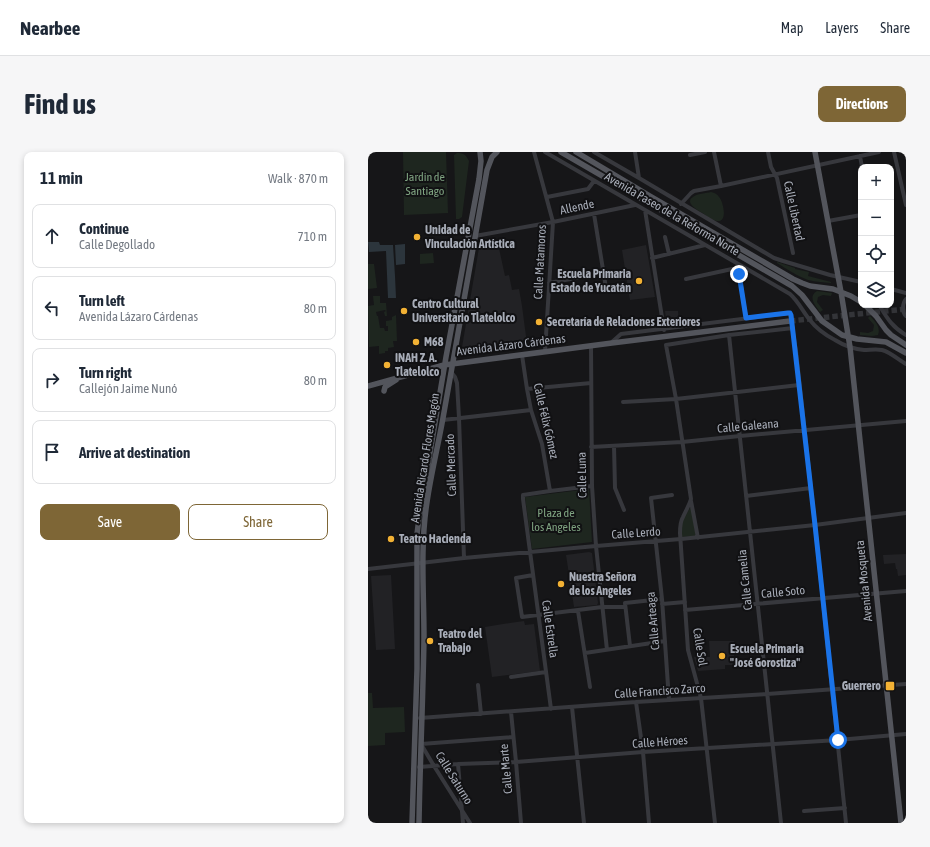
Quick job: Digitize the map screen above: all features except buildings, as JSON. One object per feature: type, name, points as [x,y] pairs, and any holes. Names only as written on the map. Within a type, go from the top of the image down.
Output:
[{"type":"main road","name":"Avenida Ricardo Flores Magón","points":[[412,823],[417,767],[419,718],[420,563],[417,534],[444,365],[479,174],[481,161],[480,152]]},
{"type":"main road","name":"Avenida Ricardo Flores Magón","points":[[420,563],[427,503],[487,170],[492,157],[497,152]]},
{"type":"main road","name":"Avenida Paseo de la Reforma Norte","points":[[561,152],[792,286],[802,295],[822,321],[840,334],[857,339],[886,342],[906,353]]},
{"type":"main road","name":"Avenida Paseo de la Reforma Norte","points":[[576,152],[793,279],[810,286],[833,289],[858,300]]},
{"type":"main road","name":"Avenida Mosqueta","points":[[815,152],[842,292],[849,337],[901,823]]},
{"type":"main road","points":[[868,308],[891,335],[906,345]]},
{"type":"main road","name":"Avenida Lázaro Cárdenas","points":[[368,386],[444,365],[790,321]]},
{"type":"main road","points":[[384,391],[385,387],[401,377]]},
{"type":"main road","name":"Avenida Ricardo Flores Magón","points":[[419,718],[421,744],[417,767],[419,823]]},
{"type":"street","name":"Calle Matamoros","points":[[534,152],[553,222],[545,352]]},
{"type":"street","name":"Avenida Paseo de la Reforma Norte","points":[[545,152],[705,245],[739,267],[790,294],[813,324],[834,340],[850,347],[863,350],[881,350],[906,364]]},
{"type":"street","name":"Avenida Paseo de la Reforma Norte","points":[[594,152],[774,258],[858,281]]},
{"type":"street","points":[[635,152],[639,178]]},
{"type":"street","points":[[690,155],[705,152]]},
{"type":"street","points":[[714,152],[721,186]]},
{"type":"street","name":"Calle Libertad","points":[[768,152],[771,167],[777,178],[793,253]]},
{"type":"street","points":[[682,204],[690,193],[694,191],[879,152]]},
{"type":"street","points":[[894,152],[906,205]]},
{"type":"street","points":[[860,156],[861,164]]},
{"type":"street","points":[[547,197],[586,190],[590,188],[594,181]]},
{"type":"street","name":"Allende","points":[[475,236],[635,205]]},
{"type":"street","points":[[645,210],[664,330]]},
{"type":"street","points":[[594,214],[606,288]]},
{"type":"street","points":[[828,221],[858,216]]},
{"type":"street","points":[[665,237],[669,254]]},
{"type":"street","points":[[652,258],[705,245]]},
{"type":"street","points":[[686,279],[739,267],[746,318]]},
{"type":"street","points":[[549,282],[603,273]]},
{"type":"street","points":[[894,290],[906,294]]},
{"type":"street","points":[[906,299],[903,305],[903,312],[906,316]]},
{"type":"street","points":[[881,308],[891,324],[906,335]]},
{"type":"street","points":[[883,308],[884,313]]},
{"type":"street","name":"Avenida Lázaro Cárdenas","points":[[612,343],[621,334],[664,330],[790,313],[793,328]]},
{"type":"street","points":[[698,538],[666,345],[729,335],[793,328],[846,823]]},
{"type":"street","name":"Calle Camelia","points":[[729,335],[781,823]]},
{"type":"street","name":"Calle Luna","points":[[591,346],[592,486],[596,546],[607,650]]},
{"type":"street","name":"Calle Félix Gómez","points":[[522,355],[531,410],[542,444],[550,491]]},
{"type":"street","name":"Calle Mercado","points":[[451,372],[457,383],[464,558]]},
{"type":"street","points":[[527,389],[591,383]]},
{"type":"street","points":[[624,402],[799,385]]},
{"type":"street","points":[[443,420],[531,410]]},
{"type":"street","name":"Calle Galeana","points":[[591,447],[682,442],[906,421]]},
{"type":"street","points":[[614,446],[615,488],[624,510]]},
{"type":"street","points":[[550,491],[592,486]]},
{"type":"street","points":[[746,496],[811,488]]},
{"type":"street","name":"Calle Estrella","points":[[550,491],[523,495],[522,500],[551,709]]},
{"type":"street","name":"Calle Arteaga","points":[[669,700],[662,599],[650,498],[672,495]]},
{"type":"street","name":"Calle Sol","points":[[691,499],[688,508],[682,517],[680,540],[685,610],[689,654],[701,698],[715,823]]},
{"type":"street","name":"Calle Lerdo","points":[[368,569],[464,558],[680,540],[906,513]]},
{"type":"street","points":[[533,575],[516,578],[522,617],[625,605],[662,599]]},
{"type":"street","name":"Calle Soto","points":[[685,610],[906,591]]},
{"type":"street","points":[[662,604],[685,602]]},
{"type":"street","points":[[625,605],[630,646]]},
{"type":"street","points":[[578,611],[590,687]]},
{"type":"street","points":[[585,653],[665,641]]},
{"type":"street","points":[[511,676],[546,672]]},
{"type":"street","name":"Calle Francisco Zarco","points":[[419,718],[906,684]]},
{"type":"street","points":[[478,685],[481,714]]},
{"type":"street","points":[[636,702],[643,752],[649,823]]},
{"type":"street","points":[[572,707],[584,823]]},
{"type":"street","name":"Calle Marte","points":[[510,712],[521,823]]},
{"type":"street","name":"Calle Héroes","points":[[417,767],[577,758],[906,734]]},
{"type":"street","points":[[421,744],[513,737]]},
{"type":"street","name":"Calle Saturno","points":[[421,744],[470,823]]},
{"type":"street","points":[[458,764],[463,823]]},
{"type":"street","points":[[804,811],[845,808]]},
{"type":"shaded area","points":[[497,239],[505,276],[509,275],[512,290],[519,289],[527,344],[461,353],[480,242]]},
{"type":"shaded area","points":[[368,242],[379,242],[380,245],[393,245],[396,298],[388,298],[386,251],[369,252]]},
{"type":"shaded area","points":[[405,244],[405,264],[396,265],[395,245]]},
{"type":"shaded area","name":"Escuela Primaria Estado de Yucatán","points":[[646,245],[655,297],[630,300],[622,250]]},
{"type":"shaded area","points":[[665,311],[678,311],[679,325],[667,326]]},
{"type":"shaded area","points":[[589,552],[592,553],[598,603],[597,605],[574,607],[566,555]]},
{"type":"shaded area","points":[[906,554],[906,575],[898,576],[895,563],[884,564],[883,555]]},
{"type":"shaded area","points":[[391,575],[395,649],[376,650],[371,576]]},
{"type":"shaded area","points":[[524,621],[525,625],[534,624],[540,671],[492,677],[485,627]]},
{"type":"shaded area","name":"Escuela Primaria \"José Gorostiza\"","points":[[709,641],[734,641],[735,645],[737,645],[738,655],[734,655],[735,665],[725,665],[725,669],[698,671],[694,657],[710,657]]},
{"type":"green space","name":"Jardin de Santiago","points":[[403,152],[446,152],[448,213],[404,215]]},
{"type":"green space","points":[[461,153],[467,157],[469,161],[462,217],[459,219],[456,219],[454,155]]},
{"type":"green space","points":[[711,192],[715,193],[721,199],[724,210],[723,218],[718,221],[711,219],[690,203],[694,196]]},
{"type":"green space","points":[[433,253],[434,263],[420,264],[420,254]]},
{"type":"green space","points":[[777,262],[795,269],[809,272],[808,276],[831,283],[808,280]]},
{"type":"green space","points":[[368,264],[374,264],[377,288],[368,289]]},
{"type":"green space","points":[[817,291],[832,293],[831,296],[823,295],[818,297],[817,302],[823,310],[820,312],[812,299],[814,293]]},
{"type":"green space","points":[[373,296],[380,296],[380,303],[386,303],[387,316],[385,316],[385,310],[376,312],[380,328],[384,328],[385,331],[388,331],[386,321],[392,320],[392,317],[396,315],[397,341],[393,341],[394,347],[388,348],[388,351],[385,351],[385,353],[379,354],[379,346],[369,347],[368,306],[374,305]]},
{"type":"green space","points":[[870,316],[876,322],[879,329],[878,335],[860,335],[860,332],[868,333],[873,331],[874,325],[868,318]]},
{"type":"green space","name":"Plaza de los Angeles","points":[[589,489],[592,542],[532,549],[525,497]]},
{"type":"green space","points":[[691,507],[696,536],[681,537],[681,523]]},
{"type":"green space","points":[[368,693],[372,693],[373,708],[404,707],[405,732],[385,733],[385,745],[368,746]]},
{"type":"tunnel","points":[[790,321],[906,309]]},
{"type":"place","name":"Unidad de Vinculación Artística","points":[[417,237]]},
{"type":"place","name":"Escuela Primaria Estado de Yucatán","points":[[639,281]]},
{"type":"place","name":"Centro Cultural Universitario Tlatelolco","points":[[404,311]]},
{"type":"place","name":"Secretaría de Relaciones Exteriores","points":[[539,322]]},
{"type":"place","name":"M68","points":[[416,342]]},
{"type":"place","name":"INAH Z. A. Tlatelolco","points":[[387,365]]},
{"type":"place","name":"Teatro Hacienda","points":[[391,539]]},
{"type":"place","name":"Nuestra Señora de los Angeles","points":[[561,584]]},
{"type":"place","name":"Teatro del Trabajo","points":[[430,641]]},
{"type":"place","name":"Escuela Primaria \"José Gorostiza\"","points":[[722,656]]},
{"type":"place","name":"Guerrero","points":[[890,686]]},
{"type":"route","points":[[739,274],[746,318],[788,313],[791,315],[838,740]]}]
